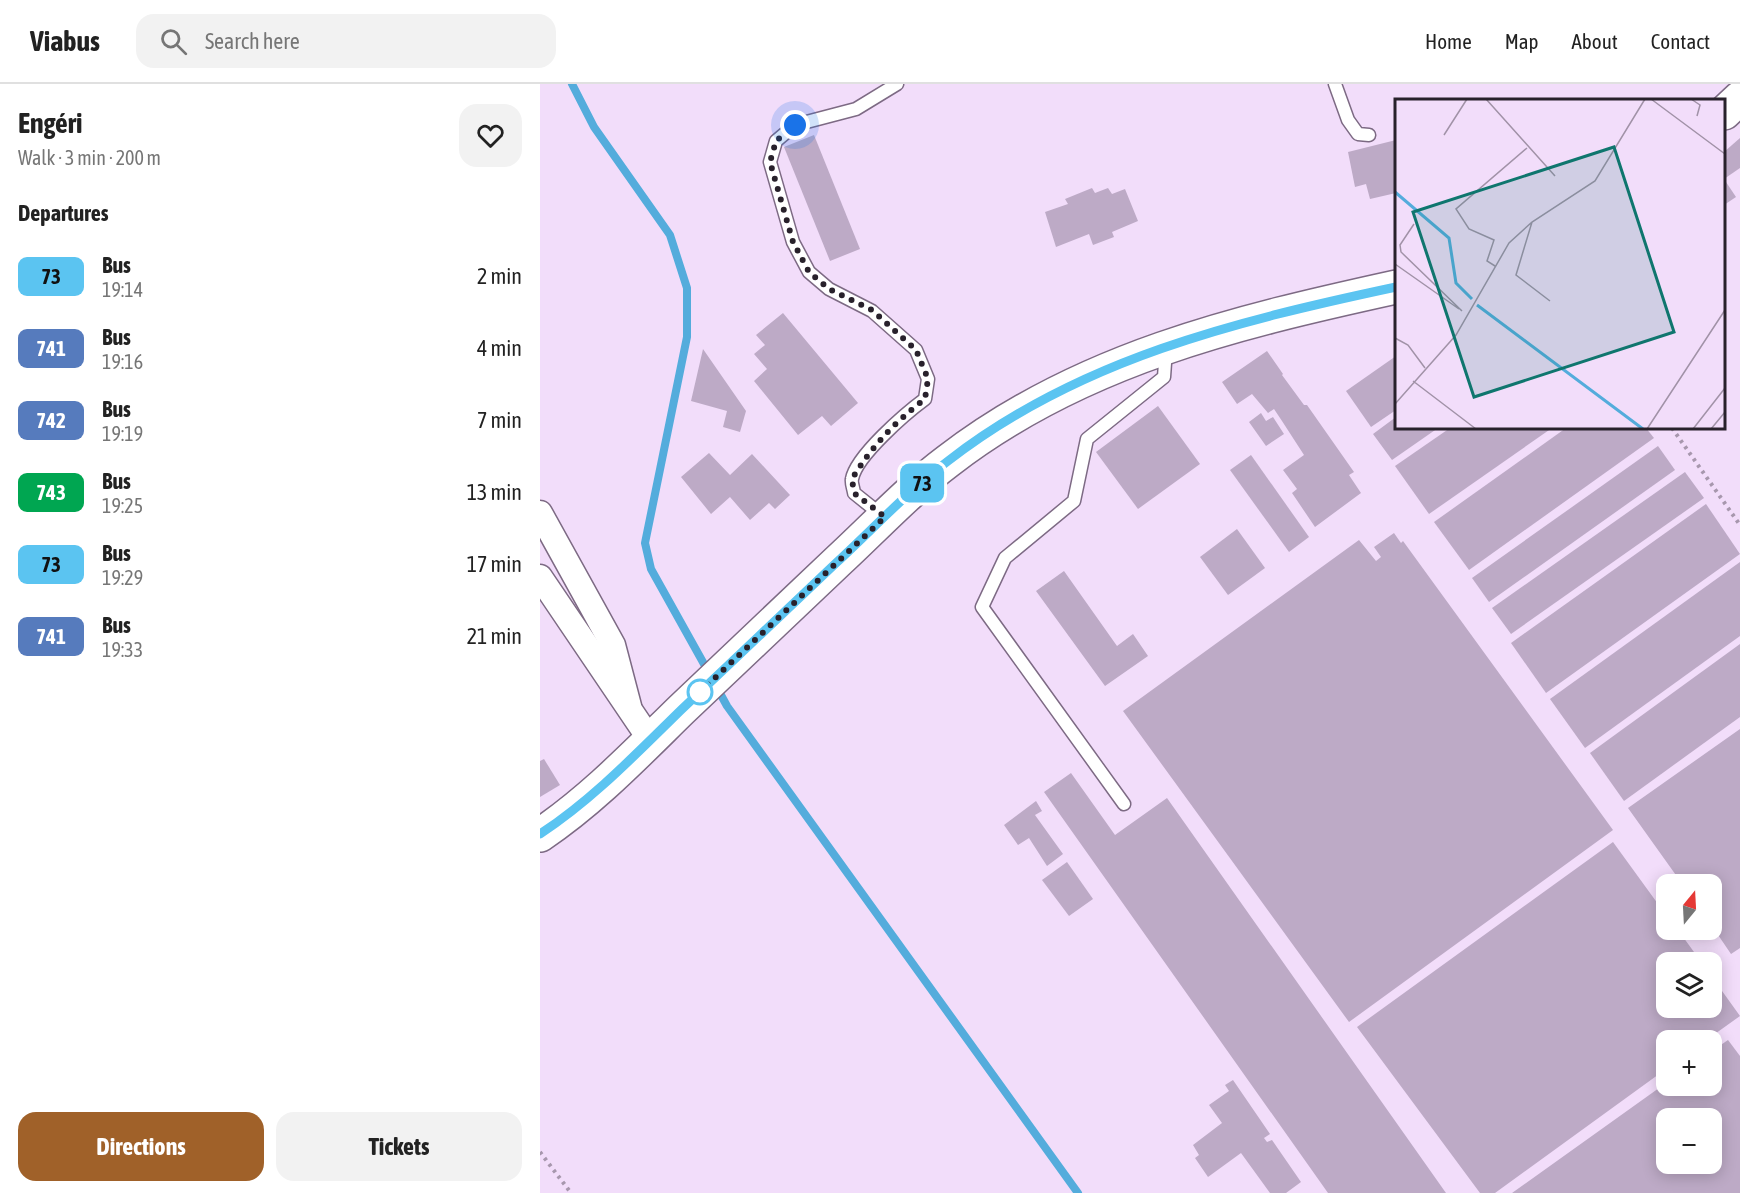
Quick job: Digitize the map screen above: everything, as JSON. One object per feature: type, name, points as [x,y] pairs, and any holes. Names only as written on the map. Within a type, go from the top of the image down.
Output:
[{"type":"main road","points":[[1725,112],[1740,98]]},
{"type":"main road","points":[[540,834],[581,804],[651,741],[726,666],[947,461],[1003,422],[1053,393],[1166,345],[1227,326],[1395,287]]},
{"type":"street","points":[[540,513],[613,645],[629,706]]},
{"type":"street","points":[[540,577],[651,741]]},
{"type":"lane","points":[[885,517],[854,493],[852,479],[869,451],[906,413],[925,399],[928,379],[916,350],[890,326],[872,310],[829,289],[809,272],[793,242],[770,162],[776,141],[795,125],[856,109],[897,84]]},
{"type":"lane","points":[[1335,84],[1348,120],[1358,134],[1369,135]]},
{"type":"lane","points":[[1124,804],[982,607],[1005,558],[1074,501],[1088,439],[1164,377],[1166,345]]},
{"type":"path","points":[[1673,429],[1740,525]]},
{"type":"path","points":[[540,1152],[571,1193]]},
{"type":"building","points":[[814,135],[860,249],[830,261],[784,147]]},
{"type":"building","points":[[1740,138],[1740,168],[1725,178],[1725,151]]},
{"type":"building","points":[[1395,140],[1395,193],[1370,199],[1366,184],[1355,187],[1348,152]]},
{"type":"building","points":[[1725,180],[1736,197],[1725,204]]},
{"type":"building","points":[[1092,188],[1095,193],[1108,188],[1112,194],[1125,189],[1138,221],[1112,232],[1114,237],[1093,245],[1089,234],[1056,247],[1045,212],[1068,204],[1065,199]]},
{"type":"building","points":[[783,313],[858,403],[831,426],[822,416],[798,435],[754,381],[767,369],[754,354],[765,345],[756,335]]},
{"type":"building","points":[[703,349],[746,411],[740,432],[723,427],[727,411],[691,401]]},
{"type":"building","points":[[1267,351],[1282,375],[1304,405],[1307,405],[1354,472],[1349,475],[1361,493],[1315,527],[1292,493],[1297,489],[1283,470],[1304,455],[1274,409],[1268,413],[1252,394],[1237,404],[1222,382]]},
{"type":"building","points":[[1395,357],[1395,411],[1371,427],[1346,391]]},
{"type":"building","points":[[1158,406],[1200,464],[1138,509],[1096,452]]},
{"type":"building","points":[[1261,413],[1266,421],[1273,417],[1284,434],[1266,446],[1249,422]]},
{"type":"building","points":[[1395,418],[1395,429],[1437,429],[1392,460],[1373,434]]},
{"type":"building","points":[[1449,429],[1551,429],[1429,514],[1395,466]]},
{"type":"building","points":[[1565,429],[1647,429],[1654,438],[1469,570],[1434,522]]},
{"type":"building","points":[[1658,446],[1675,470],[1489,602],[1472,578]]},
{"type":"building","points":[[709,453],[730,475],[752,454],[790,495],[775,509],[769,503],[750,520],[730,497],[711,514],[681,477]]},
{"type":"building","points":[[1251,455],[1309,537],[1289,552],[1230,470]]},
{"type":"building","points":[[1685,472],[1704,498],[1511,634],[1492,608]]},
{"type":"building","points":[[1706,504],[1740,554],[1546,693],[1511,643]]},
{"type":"building","points":[[1237,529],[1265,568],[1228,595],[1200,557]]},
{"type":"building","points":[[1394,533],[1401,543],[1403,541],[1613,830],[1349,1022],[1123,711],[1359,540],[1376,561],[1381,557],[1374,547]]},
{"type":"building","points":[[1740,562],[1740,636],[1585,748],[1550,699]]},
{"type":"building","points":[[1064,571],[1117,646],[1133,634],[1148,656],[1105,686],[1036,591]]},
{"type":"building","points":[[1740,644],[1740,717],[1624,801],[1590,753]]},
{"type":"building","points":[[1740,729],[1740,948],[1731,954],[1722,940],[1722,874],[1675,874],[1628,808]]},
{"type":"building","points":[[544,759],[560,785],[540,797],[540,761]]},
{"type":"building","points":[[1071,773],[1115,835],[1167,798],[1446,1193],[1328,1193],[1044,792]]},
{"type":"building","points":[[1036,801],[1042,811],[1035,815],[1063,854],[1047,866],[1029,838],[1018,845],[1004,825]]},
{"type":"building","points":[[1613,842],[1656,901],[1656,940],[1685,940],[1694,952],[1656,952],[1656,1018],[1722,1018],[1722,991],[1740,1016],[1720,1030],[1656,1030],[1656,1076],[1495,1193],[1480,1193],[1357,1027]]},
{"type":"building","points":[[1067,862],[1093,899],[1069,916],[1042,880]]},
{"type":"building","points":[[1728,1040],[1740,1056],[1740,1193],[1512,1193],[1656,1090],[1656,1096],[1722,1096],[1722,1044]]},
{"type":"building","points":[[1233,1080],[1270,1134],[1264,1138],[1267,1142],[1272,1140],[1301,1182],[1286,1193],[1270,1193],[1241,1153],[1208,1177],[1195,1158],[1199,1155],[1193,1145],[1222,1123],[1209,1105],[1229,1091],[1225,1085]]},
{"type":"waterway","points":[[572,84],[594,127],[670,235],[687,288],[687,337],[645,543],[651,569],[709,673]]},
{"type":"waterway","points":[[716,686],[727,706],[1078,1193]]},
{"type":"bus line","name":"73","points":[[540,834],[581,804],[651,741],[726,666],[947,461],[1003,422],[1053,393],[1166,345],[1227,326],[1395,287]]},
{"type":"route","points":[[700,692],[885,517],[854,493],[852,479],[869,451],[906,413],[925,399],[928,379],[916,350],[872,310],[829,289],[809,272],[793,242],[770,162],[776,141],[795,125]]}]
